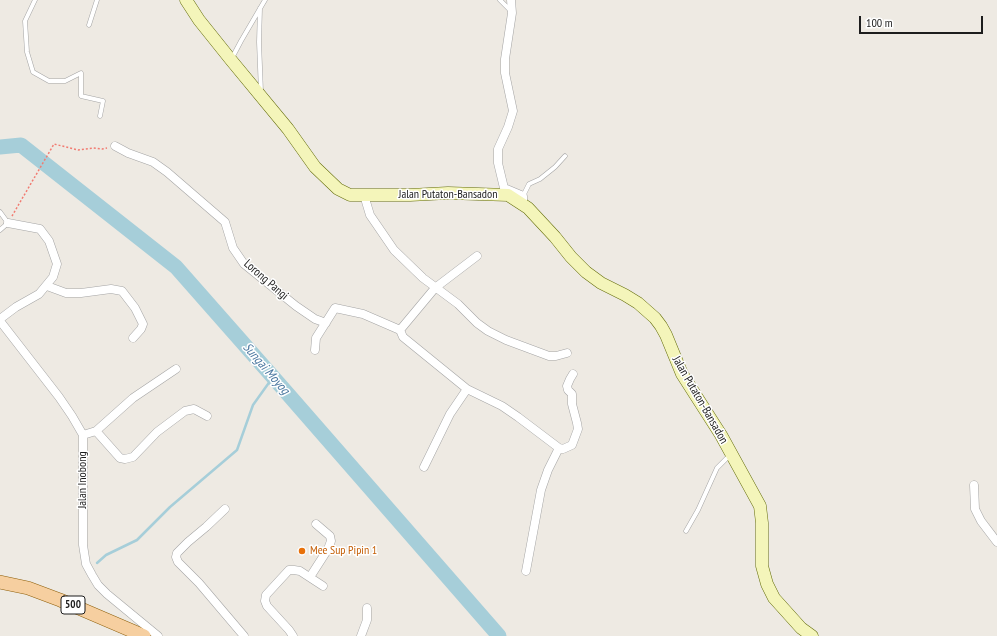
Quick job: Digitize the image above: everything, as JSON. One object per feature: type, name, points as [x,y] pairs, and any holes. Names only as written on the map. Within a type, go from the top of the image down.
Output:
[{"type":"main road","name":"500","points":[[0,582],[28,588],[144,636]]},
{"type":"street","name":"Jalan Putaton-Bansadon","points":[[186,0],[199,20],[288,129],[315,167],[338,189],[350,195],[410,195],[448,193],[508,195],[523,200],[528,208],[556,237],[571,257],[586,272],[601,283],[631,299],[655,318],[666,335],[682,374],[731,454],[760,506],[762,523],[762,566],[767,584],[774,598],[784,611],[801,628],[812,636]]},
{"type":"street","points":[[511,0],[512,13],[505,59],[505,73],[513,111],[508,127],[498,149],[498,163],[504,188],[523,200]]},
{"type":"street","name":"Lorong Pangi","points":[[115,146],[128,153],[153,162],[167,172],[225,222],[233,248],[244,264],[296,306],[315,319],[326,323]]},
{"type":"street","points":[[364,195],[370,215],[394,250],[435,288],[458,304],[477,323],[496,336],[534,351],[549,356],[567,353]]},
{"type":"street","points":[[0,320],[16,307],[39,294],[53,277],[57,264],[49,241],[40,229],[8,223]]},
{"type":"street","points":[[400,330],[435,288],[477,256]]},
{"type":"street","points":[[47,286],[66,292],[82,293],[111,289],[122,291],[135,308],[143,324],[141,329],[133,338]]},
{"type":"street","points":[[315,350],[316,338],[335,308],[363,314],[400,330],[403,337],[467,389],[502,406],[559,448],[563,449],[572,445],[578,429],[572,404],[572,394],[568,390],[567,386],[573,374]]},
{"type":"street","name":"Jalan Inobong","points":[[0,320],[64,403],[83,435],[83,545],[86,564],[98,585],[158,636]]},
{"type":"street","points":[[83,435],[96,431],[133,398],[176,369]]},
{"type":"street","points":[[424,467],[450,414],[467,389]]},
{"type":"street","points":[[96,431],[120,458],[124,459],[133,457],[157,432],[185,411],[194,409],[207,416]]},
{"type":"street","points":[[526,571],[542,490],[548,470],[559,448]]},
{"type":"street","points":[[974,485],[975,508],[981,521],[997,542]]},
{"type":"street","points":[[225,509],[188,542],[176,557],[178,562],[199,583],[244,636]]},
{"type":"street","points":[[310,578],[328,550],[331,541],[330,536],[316,524]]},
{"type":"street","points":[[293,636],[266,606],[266,595],[289,570],[300,571],[323,586]]},
{"type":"street","points":[[361,636],[367,620],[367,608]]},
{"type":"lane","points":[[35,0],[25,21],[27,52],[33,72],[49,81],[65,81],[81,73],[81,96],[102,101],[100,116]]},
{"type":"lane","points":[[89,25],[97,0]]},
{"type":"lane","points":[[231,60],[265,0]]},
{"type":"lane","points":[[500,0],[512,13]]},
{"type":"lane","points":[[260,8],[259,42],[261,96]]},
{"type":"lane","points":[[523,200],[529,184],[540,179],[555,167],[565,156]]},
{"type":"lane","points":[[0,212],[8,223],[0,230]]},
{"type":"lane","points":[[686,531],[698,510],[717,468],[731,454]]},
{"type":"path","points":[[8,223],[54,144],[78,150],[93,148],[102,149],[115,146]]},
{"type":"waterway","name":"Sungai Moyog","points":[[0,147],[21,145],[176,267],[499,636]]},
{"type":"waterway","points":[[97,563],[106,555],[137,540],[170,507],[237,450],[253,405],[273,377]]},
{"type":"place","name":"Mee Sup Pipin 1","points":[[302,551]]}]
